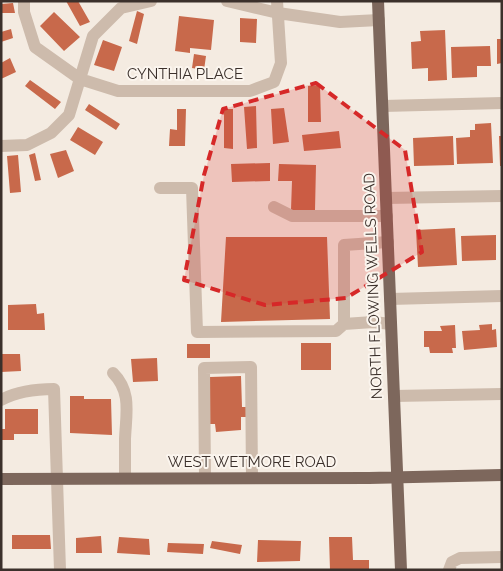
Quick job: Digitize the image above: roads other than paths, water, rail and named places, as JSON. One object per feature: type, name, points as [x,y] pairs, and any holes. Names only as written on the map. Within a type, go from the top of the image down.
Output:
[{"type":"main road","name":"NORTH FLOWING WELLS ROAD","points":[[378,1],[401,570]]},
{"type":"main road","name":"WEST WETMORE ROAD","points":[[1,478],[397,478],[502,475]]},
{"type":"street","name":"CYNTHIA PLACE","points":[[24,1],[24,12],[35,47],[80,79],[118,91],[250,91],[274,82],[280,63],[277,7]]},
{"type":"street","points":[[1,146],[26,145],[51,133],[69,115],[93,36],[121,8],[151,1]]},
{"type":"street","points":[[227,1],[277,7],[340,22],[379,20]]},
{"type":"street","points":[[382,106],[502,103]]},
{"type":"street","points":[[160,188],[192,188],[197,332],[336,330],[344,324],[373,322],[392,324]]},
{"type":"street","points":[[386,198],[502,196]]},
{"type":"street","points":[[274,207],[292,216],[387,216]]},
{"type":"street","points":[[344,324],[344,244],[388,242]]},
{"type":"street","points":[[390,299],[502,296]]},
{"type":"street","points":[[205,478],[204,368],[251,367],[252,478]]},
{"type":"street","points":[[112,373],[121,381],[128,404],[125,440],[125,478]]},
{"type":"street","points":[[1,400],[24,392],[54,389],[60,570]]},
{"type":"street","points":[[394,396],[502,394]]},
{"type":"street","points":[[449,570],[452,562],[460,558],[502,557]]}]
